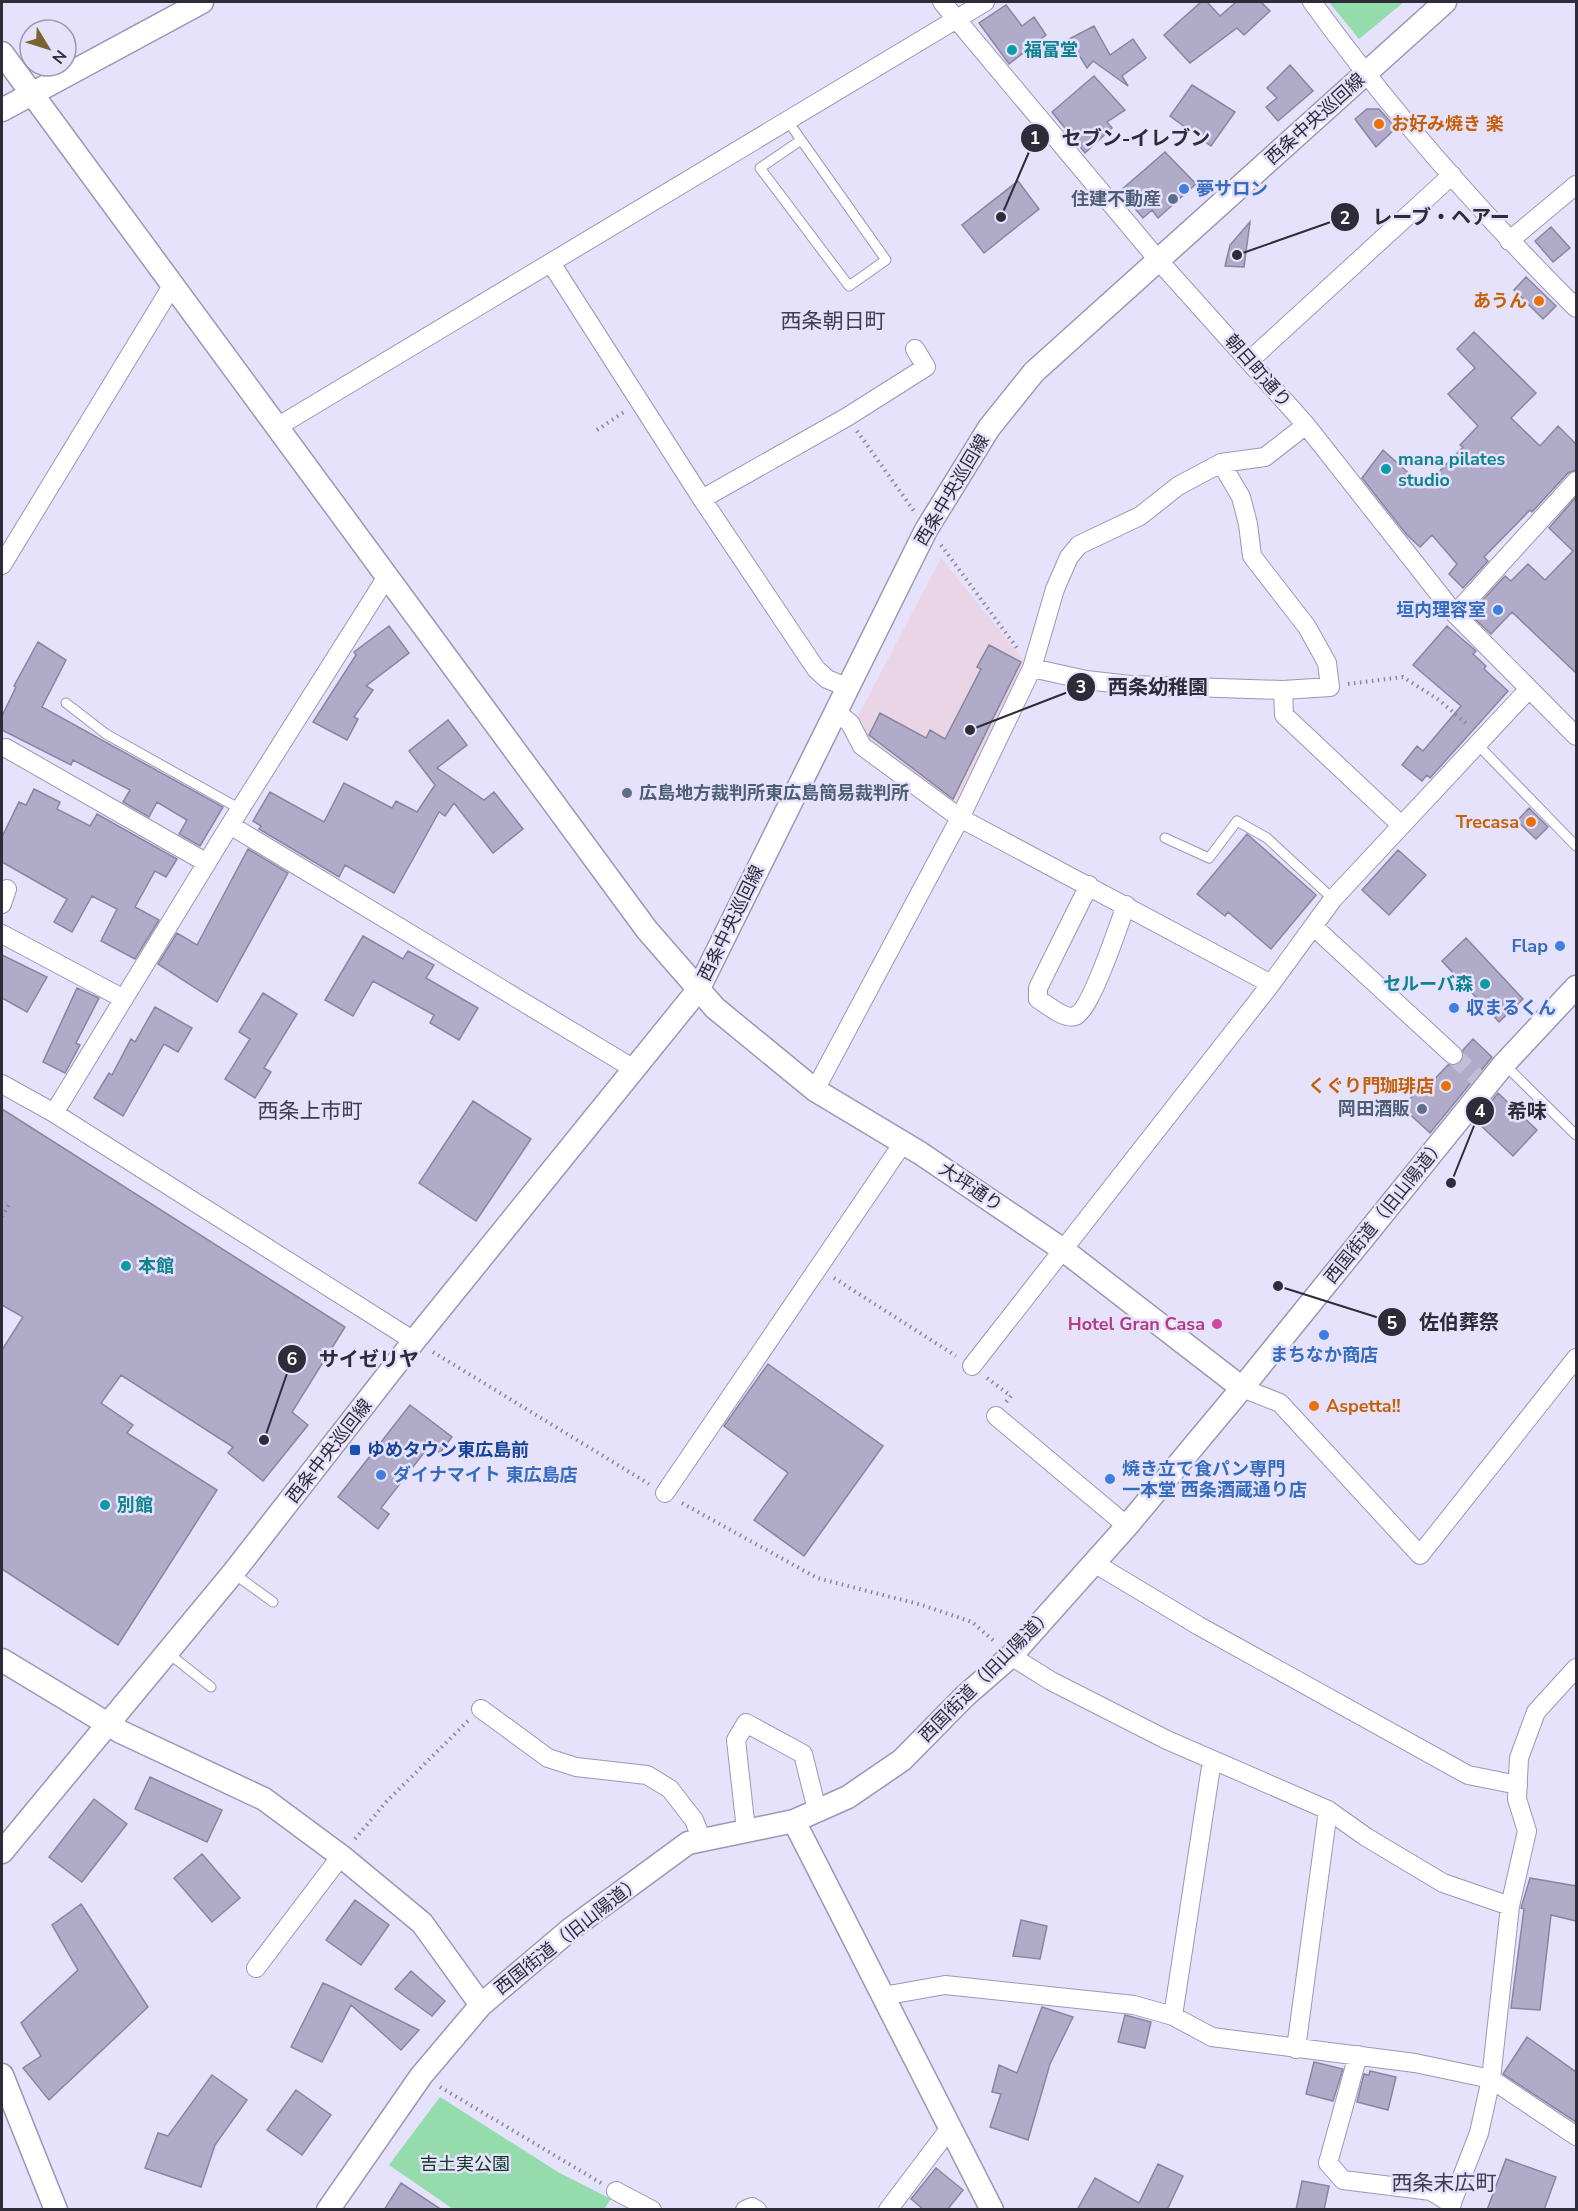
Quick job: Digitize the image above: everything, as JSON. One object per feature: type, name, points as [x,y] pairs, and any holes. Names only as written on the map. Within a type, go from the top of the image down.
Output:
[{"type":"street","points":[[2,110],[202,2]]},
{"type":"street","name":"朝日町通り","points":[[942,2],[1159,261],[1306,425],[1455,614],[1576,736]]},
{"type":"street","points":[[277,427],[986,2]]},
{"type":"street","points":[[1312,2],[1366,74],[1452,175],[1509,241],[1576,308]]},
{"type":"street","name":"西条中央巡回線","points":[[2,1852],[233,1573],[414,1341],[698,990],[926,531],[989,428],[1034,372],[1445,2]]},
{"type":"street","name":"大坪通り","points":[[2,53],[647,930],[698,990],[715,1008],[815,1090],[903,1143],[1062,1249],[1242,1388]]},
{"type":"street","points":[[1250,361],[1452,175]]},
{"type":"street","points":[[1509,241],[1576,185]]},
{"type":"street","points":[[551,264],[702,499],[816,669],[827,679],[849,688]]},
{"type":"street","points":[[2,566],[172,286]]},
{"type":"street","points":[[702,499],[847,417],[926,367],[915,349]]},
{"type":"street","points":[[815,1090],[960,818],[1032,668],[1055,589],[1069,558],[1079,544],[1140,516],[1178,486],[1221,464],[1265,457],[1306,425]]},
{"type":"street","points":[[1032,668],[1086,680],[1130,685],[1283,690],[1330,687],[1327,663],[1307,627],[1252,556],[1248,524],[1241,497],[1221,464]]},
{"type":"street","points":[[1455,614],[1576,481]]},
{"type":"street","points":[[54,1113],[230,825],[386,578]]},
{"type":"street","points":[[1283,690],[1284,715],[1401,825]]},
{"type":"street","points":[[972,1366],[1271,984],[1333,899],[1528,690]]},
{"type":"street","points":[[836,712],[850,723],[862,746],[960,818],[1271,984]]},
{"type":"street","points":[[6,748],[207,863]]},
{"type":"street","points":[[230,825],[634,1069]]},
{"type":"street","points":[[1089,885],[1038,988],[1038,999],[1067,1016],[1075,1016],[1083,1010],[1092,994],[1126,905]]},
{"type":"street","points":[[1314,927],[1453,1055]]},
{"type":"street","points":[[2,934],[123,999]]},
{"type":"street","name":"西国街道（旧山陽道）","points":[[328,2210],[421,2076],[481,2005],[572,1928],[688,1844],[794,1821],[848,1797],[902,1760],[965,1696],[1011,1656],[1127,1526],[1242,1388],[1504,1064],[1576,987]]},
{"type":"street","points":[[2,1084],[54,1113],[414,1341]]},
{"type":"street","points":[[665,1493],[903,1143]]},
{"type":"street","points":[[1242,1388],[1280,1403],[1420,1555],[1576,1358]]},
{"type":"street","points":[[996,1416],[1127,1526]]},
{"type":"street","points":[[1094,1563],[1198,1626],[1468,1775],[1518,1785]]},
{"type":"street","points":[[1011,1656],[1051,1681],[1212,1760],[1328,1810],[1366,1837],[1443,1883],[1510,1906]]},
{"type":"street","points":[[2,1660],[107,1725],[264,1798],[341,1856],[422,1923],[481,2005]]},
{"type":"street","points":[[1358,2055],[1328,2163],[1343,2180],[1431,2191],[1450,2207],[1479,2133],[1491,2079],[1510,1906],[1527,1831],[1517,1799],[1519,1758],[1536,1712],[1576,1668]]},
{"type":"street","points":[[481,1709],[548,1758],[576,1767],[647,1775],[670,1790],[694,1820],[702,1840]]},
{"type":"street","points":[[746,1830],[736,1740],[746,1723],[803,1754],[817,1810]]},
{"type":"street","points":[[1173,2016],[1212,1760]]},
{"type":"street","points":[[1296,2049],[1328,1810]]},
{"type":"street","points":[[794,1821],[992,2210]]},
{"type":"street","points":[[256,1968],[341,1856]]},
{"type":"street","points":[[883,1996],[945,1985],[1134,2005],[1173,2016],[1212,2037],[1415,2063],[1491,2079],[1576,2136]]},
{"type":"street","points":[[2,2075],[56,2210]]},
{"type":"street","points":[[888,2210],[950,2128]]},
{"type":"street","points":[[616,2191],[652,2210]]},
{"type":"street","points":[[745,2210],[752,2207],[757,2210]]},
{"type":"lane","points":[[787,120],[886,260],[849,286],[760,168],[801,140]]},
{"type":"lane","points":[[66,703],[106,734],[240,809]]},
{"type":"lane","points":[[1480,741],[1576,846]]},
{"type":"lane","points":[[1165,838],[1209,858],[1237,821],[1267,838],[1333,899]]},
{"type":"lane","points":[[1504,1064],[1576,1135]]},
{"type":"lane","points":[[233,1573],[273,1602]]},
{"type":"lane","points":[[167,1653],[211,1687]]},
{"type":"path","points":[[597,430],[639,401]]},
{"type":"path","points":[[847,417],[914,511]]},
{"type":"path","points":[[940,544],[1032,668]]},
{"type":"path","points":[[1330,687],[1403,677],[1439,700],[1480,741]]},
{"type":"path","points":[[2,1216],[9,1204]]},
{"type":"path","points":[[818,1267],[972,1366],[1011,1396],[996,1416]]},
{"type":"path","points":[[414,1341],[665,1493],[817,1578],[922,1605],[972,1622],[1011,1656]]},
{"type":"path","points":[[341,1856],[386,1802],[481,1709]]},
{"type":"path","points":[[421,2076],[562,2162],[616,2191]]},
{"type":"shaded area","points":[[941,558],[1027,664],[956,810],[869,744],[855,722]]},
{"type":"green space","points":[[1329,2],[1404,2],[1359,39]]},
{"type":"green space","name":"吉土実公園","points":[[440,2097],[558,2172],[611,2199],[604,2209],[453,2209],[389,2165]]},
{"type":"building","points":[[1201,2],[1207,2],[1220,16],[1236,2],[1261,2],[1270,11],[1244,35],[1237,28],[1190,63],[1164,35]]},
{"type":"building","name":"福富堂","points":[[1006,5],[1022,26],[1034,17],[1046,35],[1009,64],[979,23]]},
{"type":"building","points":[[1094,26],[1110,55],[1133,39],[1146,58],[1122,76],[1128,86],[1093,61],[1087,68],[1069,39]]},
{"type":"building","points":[[1290,65],[1313,91],[1278,121],[1266,107],[1277,98],[1267,88]]},
{"type":"building","points":[[1094,76],[1125,110],[1107,122],[1112,128],[1085,153],[1052,112]]},
{"type":"building","points":[[1192,85],[1235,112],[1211,146],[1170,116]]},
{"type":"building","points":[[1367,109],[1379,109],[1396,128],[1376,147],[1355,119]]},
{"type":"building","points":[[1165,152],[1196,184],[1158,218],[1152,210],[1143,218],[1120,191]]},
{"type":"building","points":[[1018,181],[1039,209],[984,253],[962,225]]},
{"type":"building","points":[[1250,222],[1244,267],[1225,266],[1230,245]]},
{"type":"building","points":[[1551,227],[1570,248],[1553,262],[1535,241]]},
{"type":"building","points":[[1526,277],[1556,306],[1543,319],[1514,290]]},
{"type":"building","points":[[1474,332],[1536,393],[1511,418],[1540,446],[1558,426],[1576,444],[1576,470],[1568,473],[1532,512],[1530,510],[1484,557],[1488,561],[1463,588],[1449,574],[1457,564],[1432,535],[1420,547],[1407,535],[1362,478],[1383,450],[1424,487],[1463,447],[1460,445],[1478,426],[1448,394],[1475,368],[1457,349]]},
{"type":"building","points":[[1576,497],[1576,673],[1512,612],[1491,634],[1475,619],[1484,609],[1479,604],[1505,576],[1511,581],[1528,564],[1545,580],[1573,551],[1549,528]]},
{"type":"building","points":[[389,626],[409,653],[366,686],[373,690],[354,717],[358,719],[347,740],[313,722],[356,655],[354,652]]},
{"type":"building","points":[[1447,626],[1476,651],[1473,654],[1486,666],[1484,669],[1508,691],[1430,778],[1427,775],[1422,781],[1402,765],[1417,746],[1423,751],[1461,706],[1413,665]]},
{"type":"building","points":[[38,642],[66,660],[42,707],[223,807],[200,846],[179,834],[187,820],[157,802],[149,817],[123,802],[130,790],[73,760],[71,765],[2,730],[2,716],[16,687],[14,686]]},
{"type":"building","points":[[989,645],[1021,662],[953,799],[869,735],[880,713],[926,738],[930,730],[945,739],[981,669],[977,667]]},
{"type":"building","points":[[448,720],[467,745],[437,768],[484,800],[494,792],[523,829],[493,853],[454,803],[445,816],[439,812],[394,893],[345,865],[339,877],[259,829],[261,826],[253,821],[270,792],[324,822],[344,783],[392,808],[396,801],[417,812],[435,785],[409,751]]},
{"type":"building","points":[[34,789],[60,802],[57,809],[90,826],[97,814],[177,859],[166,877],[155,871],[135,907],[159,920],[135,959],[101,941],[117,909],[92,896],[72,932],[54,922],[67,899],[2,862],[2,837],[19,802],[26,805]]},
{"type":"building","points":[[1529,808],[1548,827],[1536,839],[1517,821]]},
{"type":"building","points":[[1247,834],[1316,895],[1271,949],[1228,912],[1225,916],[1197,894]]},
{"type":"building","points":[[248,849],[288,873],[217,1002],[158,964],[177,933],[197,945]]},
{"type":"building","points":[[1398,850],[1426,875],[1389,915],[1362,890]]},
{"type":"building","points":[[363,936],[403,959],[408,951],[434,965],[426,978],[478,1008],[459,1040],[430,1023],[434,1015],[373,981],[353,1016],[325,1000]]},
{"type":"building","name":"セルーバ森","points":[[1466,938],[1523,999],[1499,1022],[1442,961]]},
{"type":"building","points":[[2,955],[47,977],[27,1012],[2,998]]},
{"type":"building","points":[[77,988],[99,998],[76,1043],[80,1045],[65,1073],[43,1062]]},
{"type":"building","points":[[263,993],[297,1014],[264,1068],[271,1072],[255,1098],[225,1079],[250,1039],[239,1032]]},
{"type":"building","points":[[155,1007],[192,1028],[178,1052],[164,1044],[123,1116],[94,1098],[109,1073],[112,1075],[131,1039],[135,1042]]},
{"type":"building","points":[[1473,1039],[1492,1057],[1430,1133],[1402,1107],[1426,1082],[1429,1085],[1448,1065],[1461,1063],[1464,1057],[1463,1050]]},
{"type":"building","points":[[1498,1093],[1537,1130],[1513,1156],[1476,1121]]},
{"type":"building","points":[[473,1101],[531,1139],[476,1221],[419,1183]]},
{"type":"building","points":[[2,1109],[345,1327],[292,1412],[308,1425],[263,1481],[228,1453],[233,1447],[121,1375],[101,1403],[133,1425],[127,1433],[217,1490],[118,1645],[2,1569],[2,1350],[23,1317],[2,1305]]},
{"type":"building","points":[[768,1364],[883,1446],[804,1556],[754,1520],[788,1473],[724,1426]]},
{"type":"building","name":"ダイナマイト 東広島店","points":[[410,1405],[452,1437],[440,1453],[430,1445],[381,1508],[389,1514],[378,1529],[338,1497]]},
{"type":"building","points":[[150,1777],[222,1810],[207,1842],[135,1809]]},
{"type":"building","points":[[94,1799],[127,1824],[82,1882],[49,1857]]},
{"type":"building","points":[[202,1854],[240,1898],[212,1922],[174,1878]]},
{"type":"building","points":[[1530,1878],[1576,1886],[1576,1921],[1551,1915],[1540,2010],[1511,2008],[1524,1909],[1521,1908]]},
{"type":"building","points":[[355,1900],[389,1925],[361,1965],[326,1940]]},
{"type":"building","points":[[81,1904],[148,2007],[49,2100],[23,2068],[41,2056],[21,2023],[78,1970],[52,1925]]},
{"type":"building","points":[[1021,1920],[1047,1926],[1040,1959],[1013,1956]]},
{"type":"building","points":[[411,1971],[445,2001],[432,2016],[395,1989]]},
{"type":"building","points":[[323,1983],[419,2030],[401,2050],[351,2005],[322,2062],[291,2047]]},
{"type":"building","points":[[1042,2007],[1073,2017],[1050,2064],[1028,2140],[990,2127],[1001,2094],[992,2092],[999,2065],[1017,2073]]},
{"type":"building","points":[[1125,2015],[1151,2022],[1145,2048],[1118,2042]]},
{"type":"building","points":[[1527,2037],[1576,2072],[1576,2122],[1503,2074]]},
{"type":"building","points":[[1314,2062],[1343,2069],[1333,2101],[1306,2094]]},
{"type":"building","points":[[1370,2071],[1396,2077],[1388,2110],[1357,2102],[1364,2074],[1369,2075]]},
{"type":"building","points":[[212,2075],[247,2100],[215,2145],[201,2187],[145,2168],[158,2133],[168,2136]]},
{"type":"building","points":[[296,2090],[331,2115],[302,2155],[267,2130]]},
{"type":"building","points":[[1506,2159],[1556,2177],[1544,2210],[1487,2210]]},
{"type":"building","points":[[1158,2164],[1183,2176],[1167,2210],[1077,2210],[1095,2178],[1139,2203]]},
{"type":"building","points":[[936,2168],[963,2190],[947,2210],[924,2210],[911,2199]]},
{"type":"building","points":[[1302,2181],[1329,2186],[1324,2210],[1296,2210]]},
{"type":"building","points":[[401,2183],[442,2210],[384,2210]]},
{"type":"tunnel","points":[[1453,1055],[1486,1086]]},
{"type":"place","name":"福富堂","points":[[1012,50]]},
{"type":"place","name":"お好み焼き 楽","points":[[1379,124]]},
{"type":"place","name":"夢サロン","points":[[1184,189]]},
{"type":"place","name":"住建不動産","points":[[1173,199]]},
{"type":"place","name":"セブン-イレブン","points":[[1001,217]]},
{"type":"place","name":"レーブ・ヘアー","points":[[1237,255]]},
{"type":"place","name":"あうん","points":[[1539,301]]},
{"type":"place","name":"mana pilates studio","points":[[1386,469]]},
{"type":"place","name":"垣内理容室","points":[[1498,610]]},
{"type":"place","name":"西条幼稚園","points":[[970,730]]},
{"type":"place","name":"広島地方裁判所東広島簡易裁判所","points":[[627,793]]},
{"type":"place","name":"Trecasa","points":[[1531,822]]},
{"type":"place","name":"Flap","points":[[1560,946]]},
{"type":"place","name":"セルーバ森","points":[[1485,984]]},
{"type":"place","name":"収まるくん","points":[[1454,1008]]},
{"type":"place","name":"くぐり門珈琲店","points":[[1446,1086]]},
{"type":"place","name":"岡田酒販","points":[[1422,1109]]},
{"type":"place","name":"希味","points":[[1451,1183]]},
{"type":"place","name":"本館","points":[[126,1266]]},
{"type":"place","name":"佐伯葬祭","points":[[1278,1286]]},
{"type":"place","name":"Hotel Gran Casa","points":[[1217,1324]]},
{"type":"place","name":"まちなか商店","points":[[1324,1335]]},
{"type":"place","name":"Aspetta!!","points":[[1314,1406]]},
{"type":"place","name":"サイゼリヤ","points":[[264,1440]]},
{"type":"place","name":"ゆめタウン東広島前","points":[[355,1450]]},
{"type":"place","name":"ダイナマイト 東広島店","points":[[381,1475]]},
{"type":"place","name":"焼き立て食パン専門 一本堂 西条酒蔵通り店","points":[[1110,1479]]},
{"type":"place","name":"別館","points":[[105,1505]]},
{"type":"district","name":"西条朝日町","points":[[833,321]]},
{"type":"district","name":"西条上市町","points":[[310,1111]]},
{"type":"district","name":"西条末広町","points":[[1444,2183]]}]
